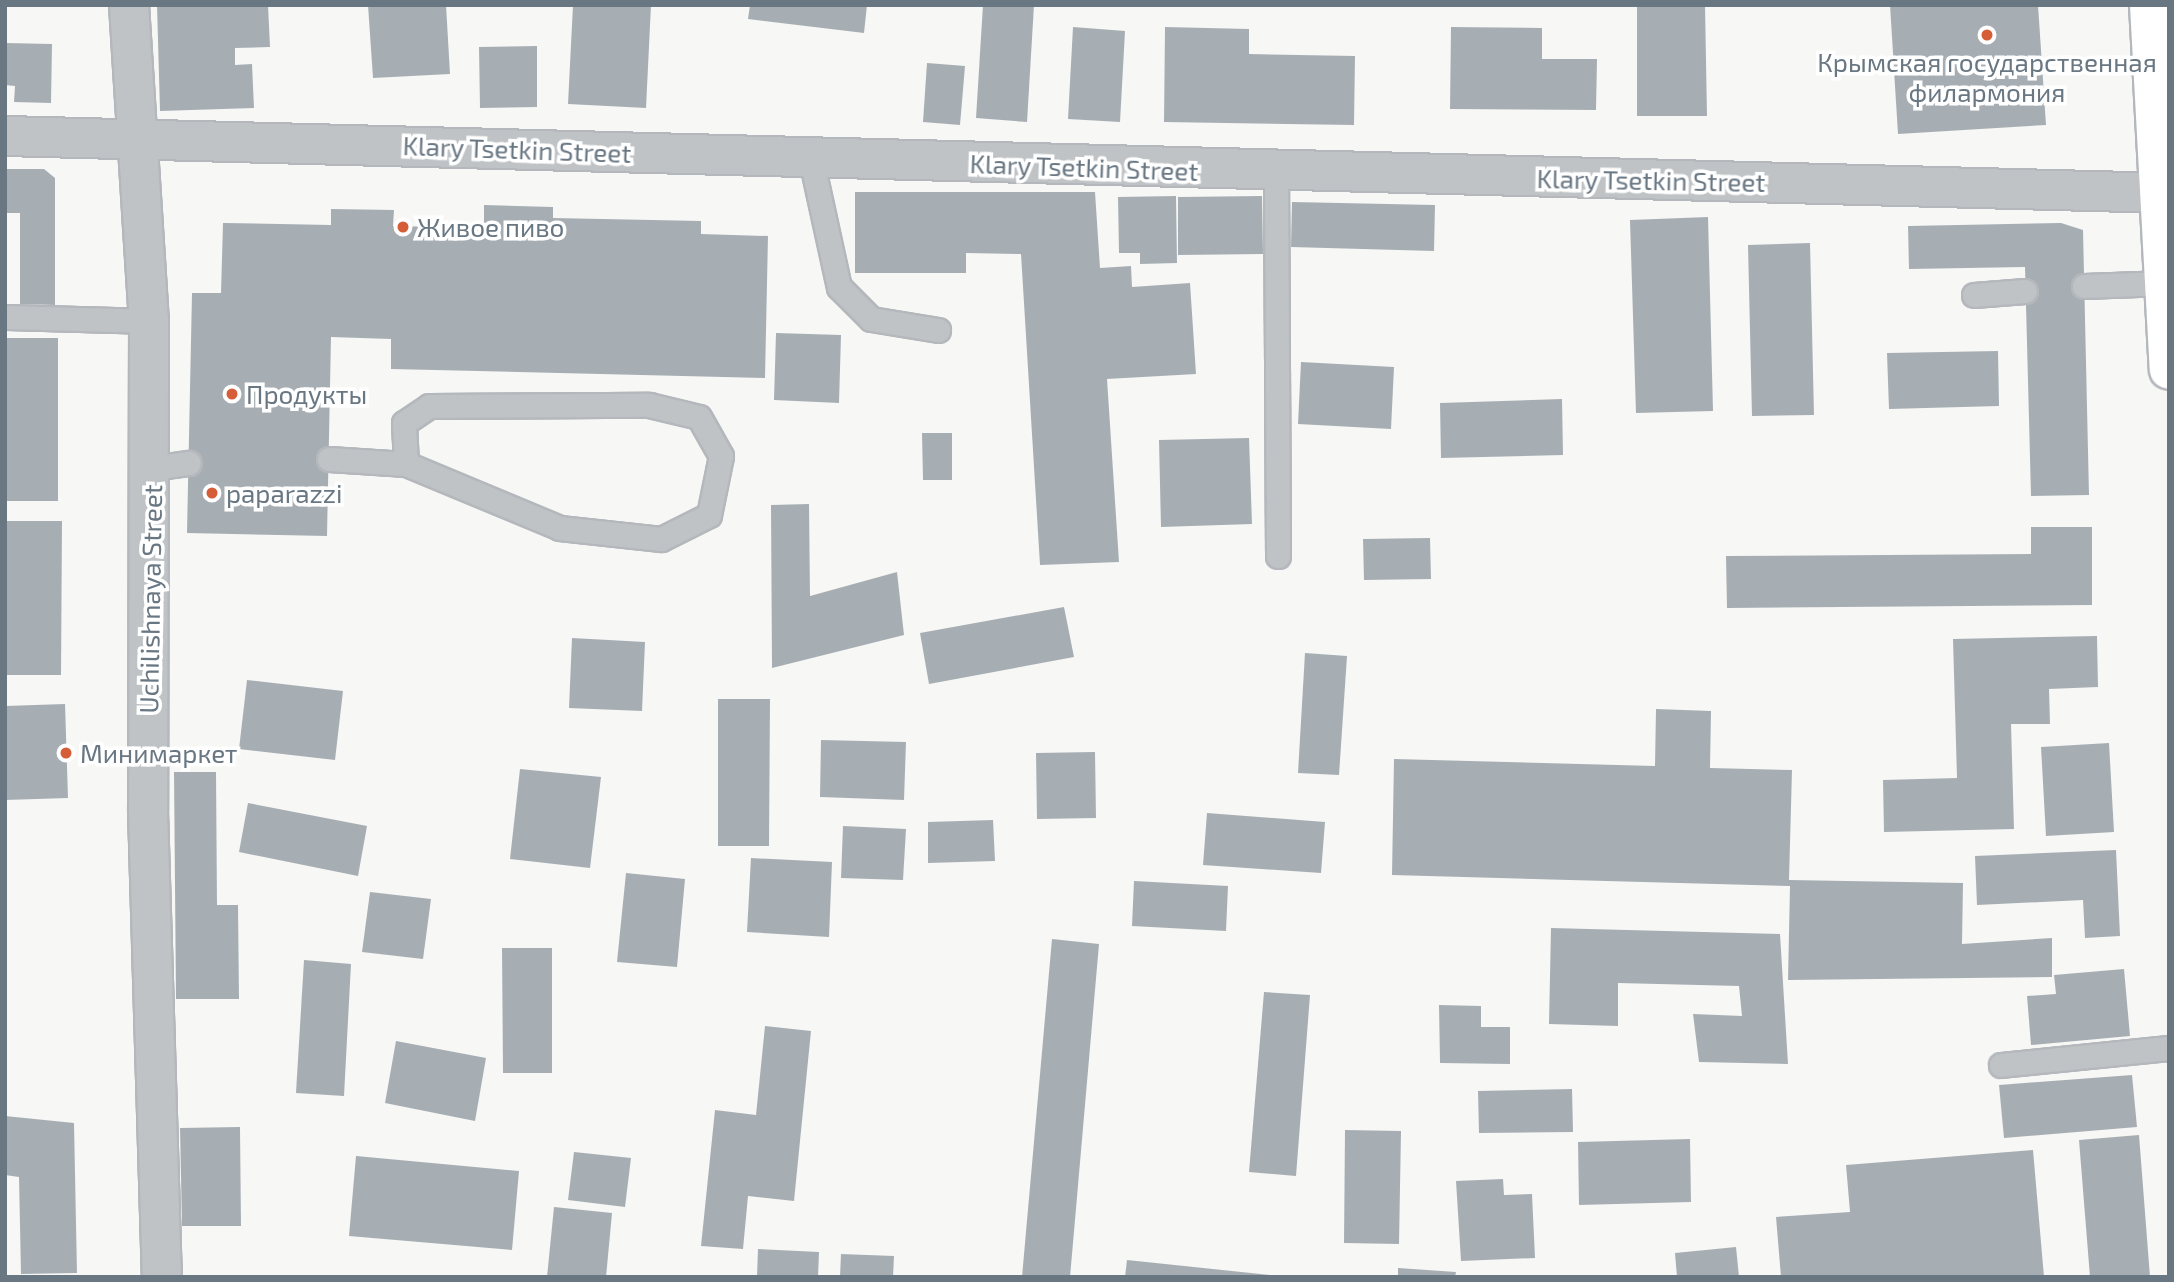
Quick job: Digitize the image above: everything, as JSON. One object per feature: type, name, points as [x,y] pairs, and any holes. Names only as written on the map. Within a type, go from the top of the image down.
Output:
[{"type":"main road","points":[[2149,5],[2163,193],[2169,369]]},
{"type":"street","name":"Uchilishnaya Street","points":[[129,5],[149,321],[152,468],[148,811],[162,1277]]},
{"type":"street","name":"Klary Tsetkin Street","points":[[5,136],[138,137],[1276,172],[2163,193]]},
{"type":"lane","points":[[811,159],[839,287],[871,319],[938,330]]},
{"type":"lane","points":[[1276,172],[1279,556]]},
{"type":"lane","points":[[2084,286],[2166,283]]},
{"type":"lane","points":[[1974,295],[2025,291]]},
{"type":"lane","points":[[5,317],[149,321]]},
{"type":"lane","points":[[329,459],[406,464],[560,528],[661,539],[709,515],[721,456],[699,417],[649,405],[429,406],[404,424],[406,464]]},
{"type":"lane","points":[[152,468],[189,463]]},
{"type":"lane","points":[[2001,1065],[2169,1048]]},
{"type":"building","points":[[157,5],[268,5],[270,47],[235,48],[235,65],[252,64],[254,108],[160,111]]},
{"type":"building","points":[[368,5],[446,5],[450,74],[373,78]]},
{"type":"building","points":[[573,5],[651,5],[646,108],[568,104]]},
{"type":"building","points":[[750,5],[867,5],[864,33],[748,19]]},
{"type":"building","points":[[983,5],[1034,5],[1027,122],[976,118]]},
{"type":"building","points":[[1637,5],[1705,5],[1707,116],[1637,116]]},
{"type":"building","points":[[1890,5],[2038,5],[2046,125],[1898,134]]},
{"type":"building","points":[[1073,27],[1125,31],[1120,122],[1068,119]]},
{"type":"building","points":[[1165,27],[1249,29],[1249,54],[1355,56],[1354,125],[1164,122]]},
{"type":"building","points":[[1451,27],[1542,28],[1542,59],[1597,59],[1596,110],[1450,109]]},
{"type":"building","points":[[5,43],[52,44],[51,103],[14,102],[15,86],[5,85]]},
{"type":"building","points":[[537,46],[537,107],[480,108],[479,47]]},
{"type":"building","points":[[927,63],[965,66],[960,125],[923,122]]},
{"type":"building","points":[[5,169],[44,169],[55,178],[55,305],[20,304],[20,213],[5,213]]},
{"type":"building","points":[[855,192],[1095,192],[1100,268],[1131,266],[1132,287],[1190,283],[1196,374],[1107,379],[1119,562],[1040,565],[1021,254],[966,253],[966,273],[855,273]]},
{"type":"building","points":[[1176,196],[1177,263],[1140,264],[1140,253],[1119,253],[1118,197]]},
{"type":"building","points":[[1262,196],[1263,254],[1178,255],[1178,197]]},
{"type":"building","points":[[1292,202],[1435,205],[1434,251],[1291,247]]},
{"type":"building","points":[[484,205],[553,207],[553,218],[701,221],[701,234],[768,236],[765,378],[391,369],[391,339],[331,337],[327,536],[187,533],[192,293],[221,293],[223,223],[331,225],[331,209],[394,210],[393,226],[484,228]]},
{"type":"building","points":[[1708,217],[1713,411],[1636,413],[1630,220]]},
{"type":"building","points":[[2061,223],[2083,230],[2089,495],[2031,496],[2025,267],[1909,269],[1908,226]]},
{"type":"building","points":[[1810,243],[1814,415],[1752,416],[1748,245]]},
{"type":"building","points":[[776,333],[841,335],[839,403],[774,400]]},
{"type":"building","points":[[5,338],[58,338],[58,501],[5,501]]},
{"type":"building","points":[[1998,351],[1999,406],[1889,409],[1887,353]]},
{"type":"building","points":[[1301,362],[1394,367],[1391,429],[1298,424]]},
{"type":"building","points":[[1562,399],[1563,455],[1441,458],[1440,403]]},
{"type":"building","points":[[922,433],[952,433],[952,480],[923,480]]},
{"type":"building","points":[[1249,438],[1252,524],[1161,527],[1159,440]]},
{"type":"building","points":[[809,504],[810,596],[897,572],[904,635],[772,668],[771,505]]},
{"type":"building","points":[[5,521],[62,521],[61,675],[5,675]]},
{"type":"building","points":[[2031,527],[2092,527],[2092,605],[1727,608],[1726,556],[2031,554]]},
{"type":"building","points":[[1430,538],[1431,579],[1364,580],[1363,539]]},
{"type":"building","points":[[1064,607],[1074,657],[929,684],[920,633]]},
{"type":"building","points":[[2097,636],[2098,687],[2049,689],[2050,724],[2011,724],[2014,829],[1884,832],[1883,780],[1957,778],[1953,639]]},
{"type":"building","points":[[572,638],[645,642],[642,711],[569,708]]},
{"type":"building","points":[[1305,653],[1347,656],[1339,775],[1298,773]]},
{"type":"building","points":[[247,680],[343,691],[335,760],[239,749]]},
{"type":"building","points":[[718,699],[770,699],[769,846],[718,846]]},
{"type":"building","points":[[65,704],[68,798],[5,800],[5,706]]},
{"type":"building","points":[[1656,709],[1711,711],[1710,768],[1792,770],[1789,880],[1963,883],[1962,944],[2052,938],[2052,977],[1788,980],[1790,886],[1392,875],[1394,759],[1655,766]]},
{"type":"building","points":[[821,740],[906,742],[904,800],[820,797]]},
{"type":"building","points":[[2109,743],[2114,832],[2046,836],[2041,747]]},
{"type":"building","points":[[1095,752],[1096,818],[1037,819],[1036,753]]},
{"type":"building","points":[[520,769],[601,777],[590,868],[510,859]]},
{"type":"building","points":[[174,772],[216,772],[217,905],[238,905],[239,999],[176,999]]},
{"type":"building","points":[[248,803],[367,826],[358,876],[239,852]]},
{"type":"building","points":[[1207,813],[1325,822],[1321,873],[1203,865]]},
{"type":"building","points":[[993,820],[995,861],[928,863],[928,822]]},
{"type":"building","points":[[843,826],[906,829],[903,880],[841,878]]},
{"type":"building","points":[[2116,850],[2120,936],[2085,938],[2083,900],[1977,905],[1975,856]]},
{"type":"building","points":[[751,858],[832,862],[829,937],[747,932]]},
{"type":"building","points":[[626,873],[685,879],[677,967],[617,962]]},
{"type":"building","points":[[1134,881],[1228,886],[1226,931],[1132,926]]},
{"type":"building","points":[[370,892],[431,899],[423,959],[362,952]]},
{"type":"building","points":[[1551,928],[1780,934],[1788,1064],[1699,1062],[1693,1014],[1742,1016],[1739,986],[1618,983],[1618,1026],[1549,1024]]},
{"type":"building","points":[[1052,939],[1099,944],[1070,1277],[1022,1277]]},
{"type":"building","points":[[502,948],[552,948],[552,1073],[503,1073]]},
{"type":"building","points":[[304,960],[351,964],[344,1096],[296,1093]]},
{"type":"building","points":[[2124,969],[2130,1036],[2031,1045],[2027,996],[2056,994],[2054,975]]},
{"type":"building","points":[[1264,992],[1310,995],[1296,1176],[1249,1172]]},
{"type":"building","points":[[1439,1005],[1481,1006],[1481,1027],[1510,1027],[1510,1064],[1440,1063]]},
{"type":"building","points":[[765,1026],[811,1031],[794,1201],[748,1196],[743,1249],[701,1246],[715,1110],[756,1115]]},
{"type":"building","points":[[396,1041],[486,1058],[475,1121],[385,1103]]},
{"type":"building","points":[[2132,1075],[2137,1127],[2004,1138],[1999,1085]]},
{"type":"building","points":[[1572,1089],[1573,1132],[1479,1133],[1478,1091]]},
{"type":"building","points":[[5,1116],[74,1123],[77,1273],[21,1274],[19,1177],[5,1175]]},
{"type":"building","points":[[240,1127],[241,1226],[182,1226],[180,1128]]},
{"type":"building","points":[[1345,1130],[1401,1131],[1399,1244],[1344,1243]]},
{"type":"building","points":[[2139,1135],[2150,1277],[2090,1277],[2079,1140]]},
{"type":"building","points":[[1690,1139],[1691,1202],[1579,1205],[1578,1142]]},
{"type":"building","points":[[2033,1150],[2044,1277],[1781,1277],[1776,1217],[1850,1212],[1846,1165]]},
{"type":"building","points":[[574,1152],[631,1158],[625,1207],[568,1200]]},
{"type":"building","points":[[356,1156],[519,1171],[512,1250],[349,1236]]},
{"type":"building","points":[[1503,1179],[1504,1195],[1532,1194],[1535,1258],[1461,1261],[1456,1181]]},
{"type":"building","points":[[554,1207],[612,1213],[606,1277],[547,1277]]},
{"type":"building","points":[[1736,1247],[1739,1277],[1677,1277],[1675,1253]]},
{"type":"building","points":[[758,1249],[819,1252],[818,1277],[757,1277]]},
{"type":"building","points":[[841,1254],[894,1256],[893,1277],[840,1277]]},
{"type":"building","points":[[1127,1260],[1270,1275],[1270,1277],[1125,1277]]},
{"type":"building","points":[[1398,1268],[1456,1272],[1455,1277],[1398,1277]]},
{"type":"place","name":"Крымская государственная филармония","points":[[1987,35]]},
{"type":"place","name":"Живое пиво","points":[[403,227]]},
{"type":"place","name":"Продукты","points":[[232,394]]},
{"type":"place","name":"paparazzi","points":[[212,493]]},
{"type":"place","name":"Минимаркет","points":[[66,753]]}]
